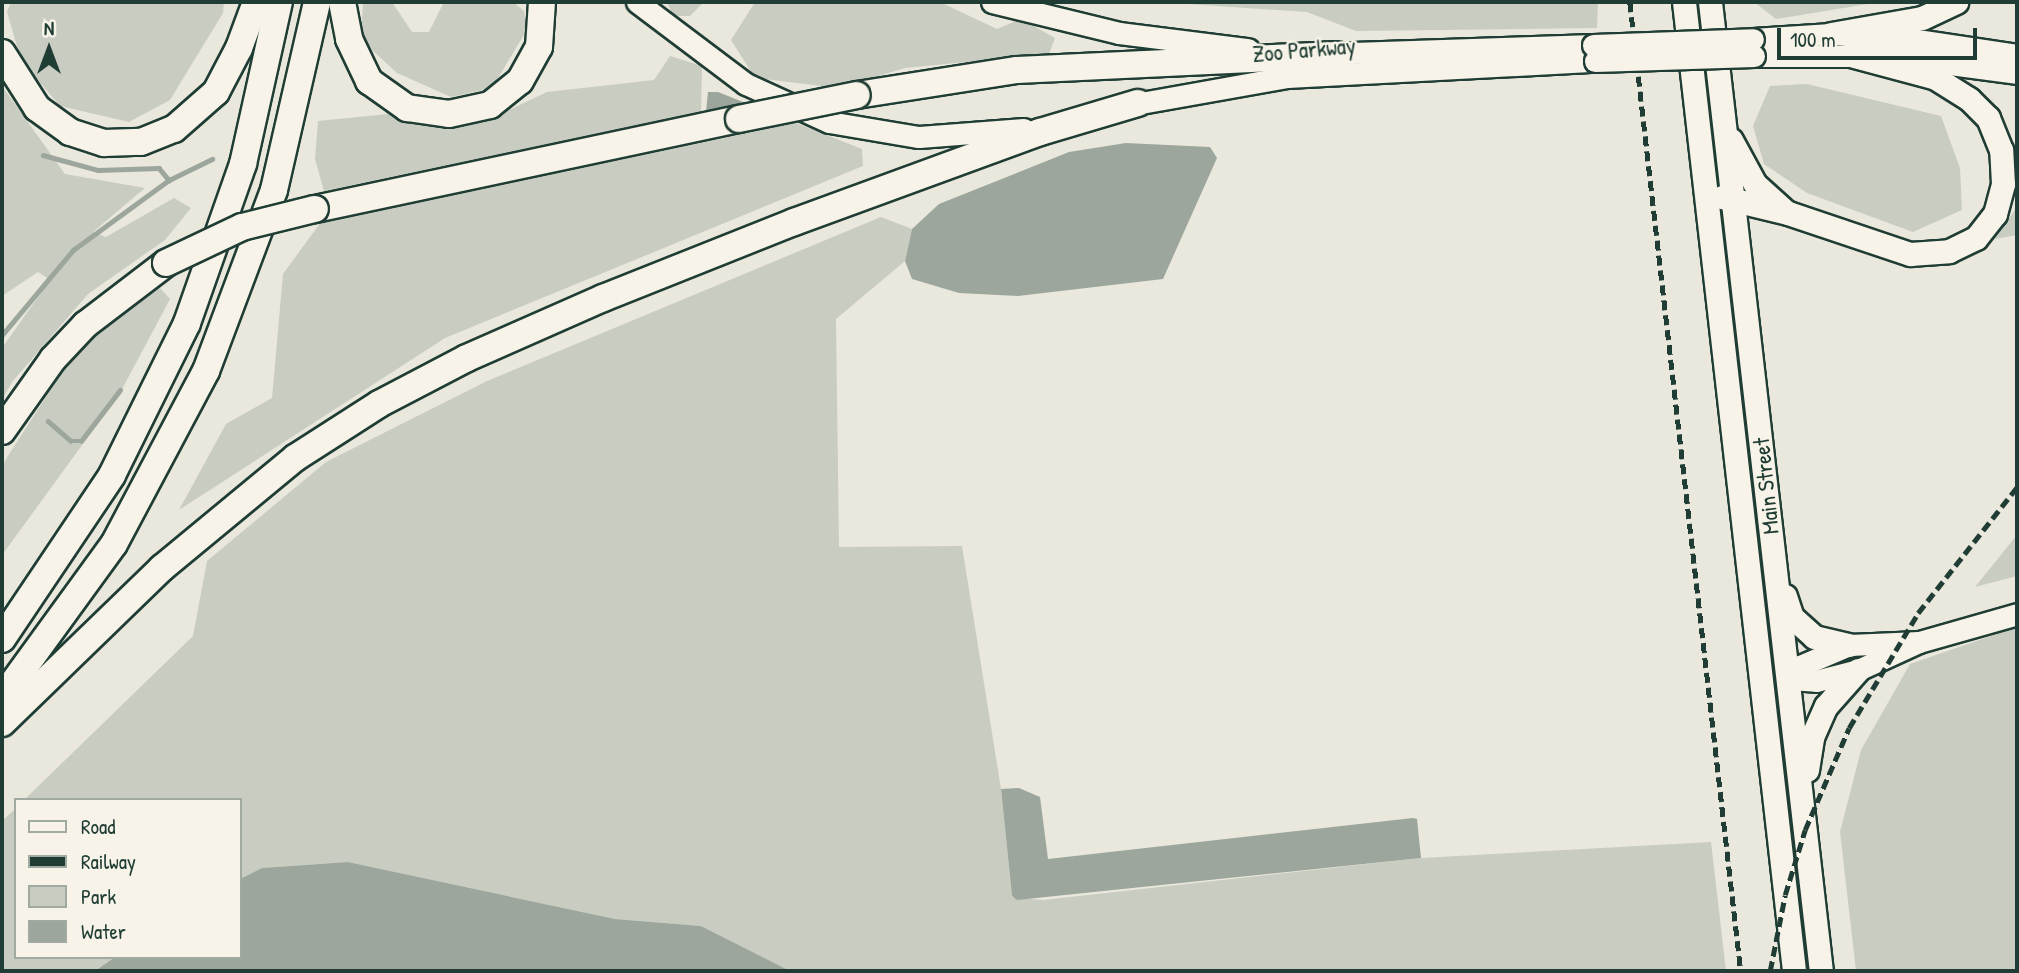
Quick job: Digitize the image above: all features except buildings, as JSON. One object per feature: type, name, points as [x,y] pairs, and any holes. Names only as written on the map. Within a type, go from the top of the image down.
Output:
[{"type":"highway","points":[[2,53],[37,108],[69,132],[104,143],[141,142],[174,129],[216,92],[239,48],[256,2]]},
{"type":"highway","points":[[2,639],[93,507],[182,334],[243,164],[279,2]]},
{"type":"highway","points":[[2,698],[114,544],[206,372],[274,190],[317,2]]},
{"type":"highway","points":[[342,2],[349,39],[369,81],[407,108],[449,114],[490,105],[520,81],[539,47],[542,2]]},
{"type":"highway","points":[[2,431],[53,359],[85,325],[166,263],[242,227],[738,119],[857,95],[1017,69],[1337,55]]},
{"type":"highway","points":[[2,723],[155,573],[262,484],[401,392],[604,298],[794,222],[1040,132],[1138,103]]},
{"type":"main road","name":"Zoo Parkway","points":[[637,2],[755,89],[800,111],[861,130],[919,137],[981,135],[1238,83],[1334,72],[1594,53]]},
{"type":"main road","name":"Zoo Parkway","points":[[992,2],[1170,41],[1337,55],[1594,53],[1753,47],[1969,64],[2017,73]]},
{"type":"main road","name":"Main Street","points":[[1684,2],[1794,971]]},
{"type":"main road","name":"Main Street","points":[[1710,2],[1821,971]]},
{"type":"main road","points":[[1831,34],[1922,18],[1956,2]]},
{"type":"main road","name":"Zoo Parkway","points":[[1753,47],[1831,34],[1910,39],[2017,55]]},
{"type":"main road","points":[[1707,194],[1788,213],[1922,256],[1949,251],[1976,238],[2001,200],[2001,150],[1980,108],[1936,78],[1850,55]]},
{"type":"main road","points":[[1725,130],[1755,184],[1788,213]]},
{"type":"main road","points":[[1775,565],[1792,617],[1814,637],[1849,645],[1919,642]]},
{"type":"main road","points":[[1758,648],[1789,679],[1816,681],[1857,670],[1919,642],[2017,614]]},
{"type":"main road","points":[[1766,725],[1773,703],[1800,666],[1849,645]]},
{"type":"main road","points":[[1802,811],[1812,737],[1836,691],[1857,670]]},
{"type":"green space","points":[[11,2],[224,2],[223,13],[170,100],[129,122],[60,106],[21,60],[7,12]]},
{"type":"green space","points":[[363,2],[392,2],[412,32],[429,32],[443,4],[513,2],[524,11],[528,28],[492,88],[451,97],[397,73],[361,40]]},
{"type":"green space","points":[[667,2],[704,2],[690,16],[673,16]]},
{"type":"green space","points":[[755,2],[940,2],[997,29],[1021,19],[1055,38],[1049,54],[905,68],[838,88],[755,78],[731,40]]},
{"type":"green space","points":[[1158,2],[1598,2],[1597,28],[1356,31],[1307,12]]},
{"type":"green space","points":[[1754,2],[1880,2],[1776,19]]},
{"type":"green space","points":[[670,56],[702,66],[701,112],[324,191],[315,159],[318,121],[388,114],[413,123],[482,123],[547,92],[654,80]]},
{"type":"green space","points":[[1807,84],[1941,116],[1960,168],[1962,210],[1913,232],[1807,193],[1764,164],[1753,126],[1770,86]]},
{"type":"green space","points":[[2,86],[65,174],[145,188],[93,232],[106,237],[174,198],[191,208],[165,240],[88,294],[12,382],[2,400],[2,348],[50,280],[38,272],[2,296]]},
{"type":"green space","points":[[796,123],[862,149],[863,166],[445,338],[179,510],[226,424],[272,398],[283,274],[321,222]]},
{"type":"green space","points":[[2017,207],[2017,235],[1995,239]]},
{"type":"green space","points":[[881,217],[912,229],[905,261],[836,319],[839,547],[962,546],[1001,789],[1012,897],[1043,900],[1421,858],[1711,842],[1726,971],[790,971],[701,926],[615,919],[348,862],[262,868],[242,878],[242,798],[26,798],[193,636],[207,561],[326,462],[487,381]]},
{"type":"green space","points":[[160,288],[170,299],[120,393],[2,555],[2,468],[6,459],[60,375],[105,324]]},
{"type":"green space","points":[[2017,535],[2017,576],[1975,587]]},
{"type":"green space","points":[[2017,627],[2017,971],[1856,971],[1840,832],[1861,750],[1910,664]]},
{"type":"green space","points":[[14,810],[14,959],[112,959],[95,971],[2,971],[2,821]]},
{"type":"water","points":[[708,92],[718,92],[753,106],[711,115],[706,112]]},
{"type":"water","points":[[1126,143],[1210,147],[1217,158],[1163,279],[1018,296],[959,293],[912,279],[905,261],[912,229],[939,204],[1069,152]]},
{"type":"water","points":[[1019,788],[1040,797],[1048,859],[1413,818],[1417,819],[1421,858],[1017,900],[1012,896],[1001,789]]},
{"type":"water","points":[[348,862],[615,919],[701,926],[790,971],[95,971],[112,959],[242,959],[242,878],[262,868]]},
{"type":"waterway","points":[[43,155],[98,170],[159,168],[169,180]]},
{"type":"waterway","points":[[2,335],[73,250],[169,180],[212,159]]},
{"type":"waterway","points":[[48,421],[71,441],[81,441],[120,390]]},
{"type":"railway","points":[[1630,2],[1741,971]]},
{"type":"railway","points":[[1770,971],[1785,895],[1805,830],[1849,728],[1918,613],[2017,487]]}]
